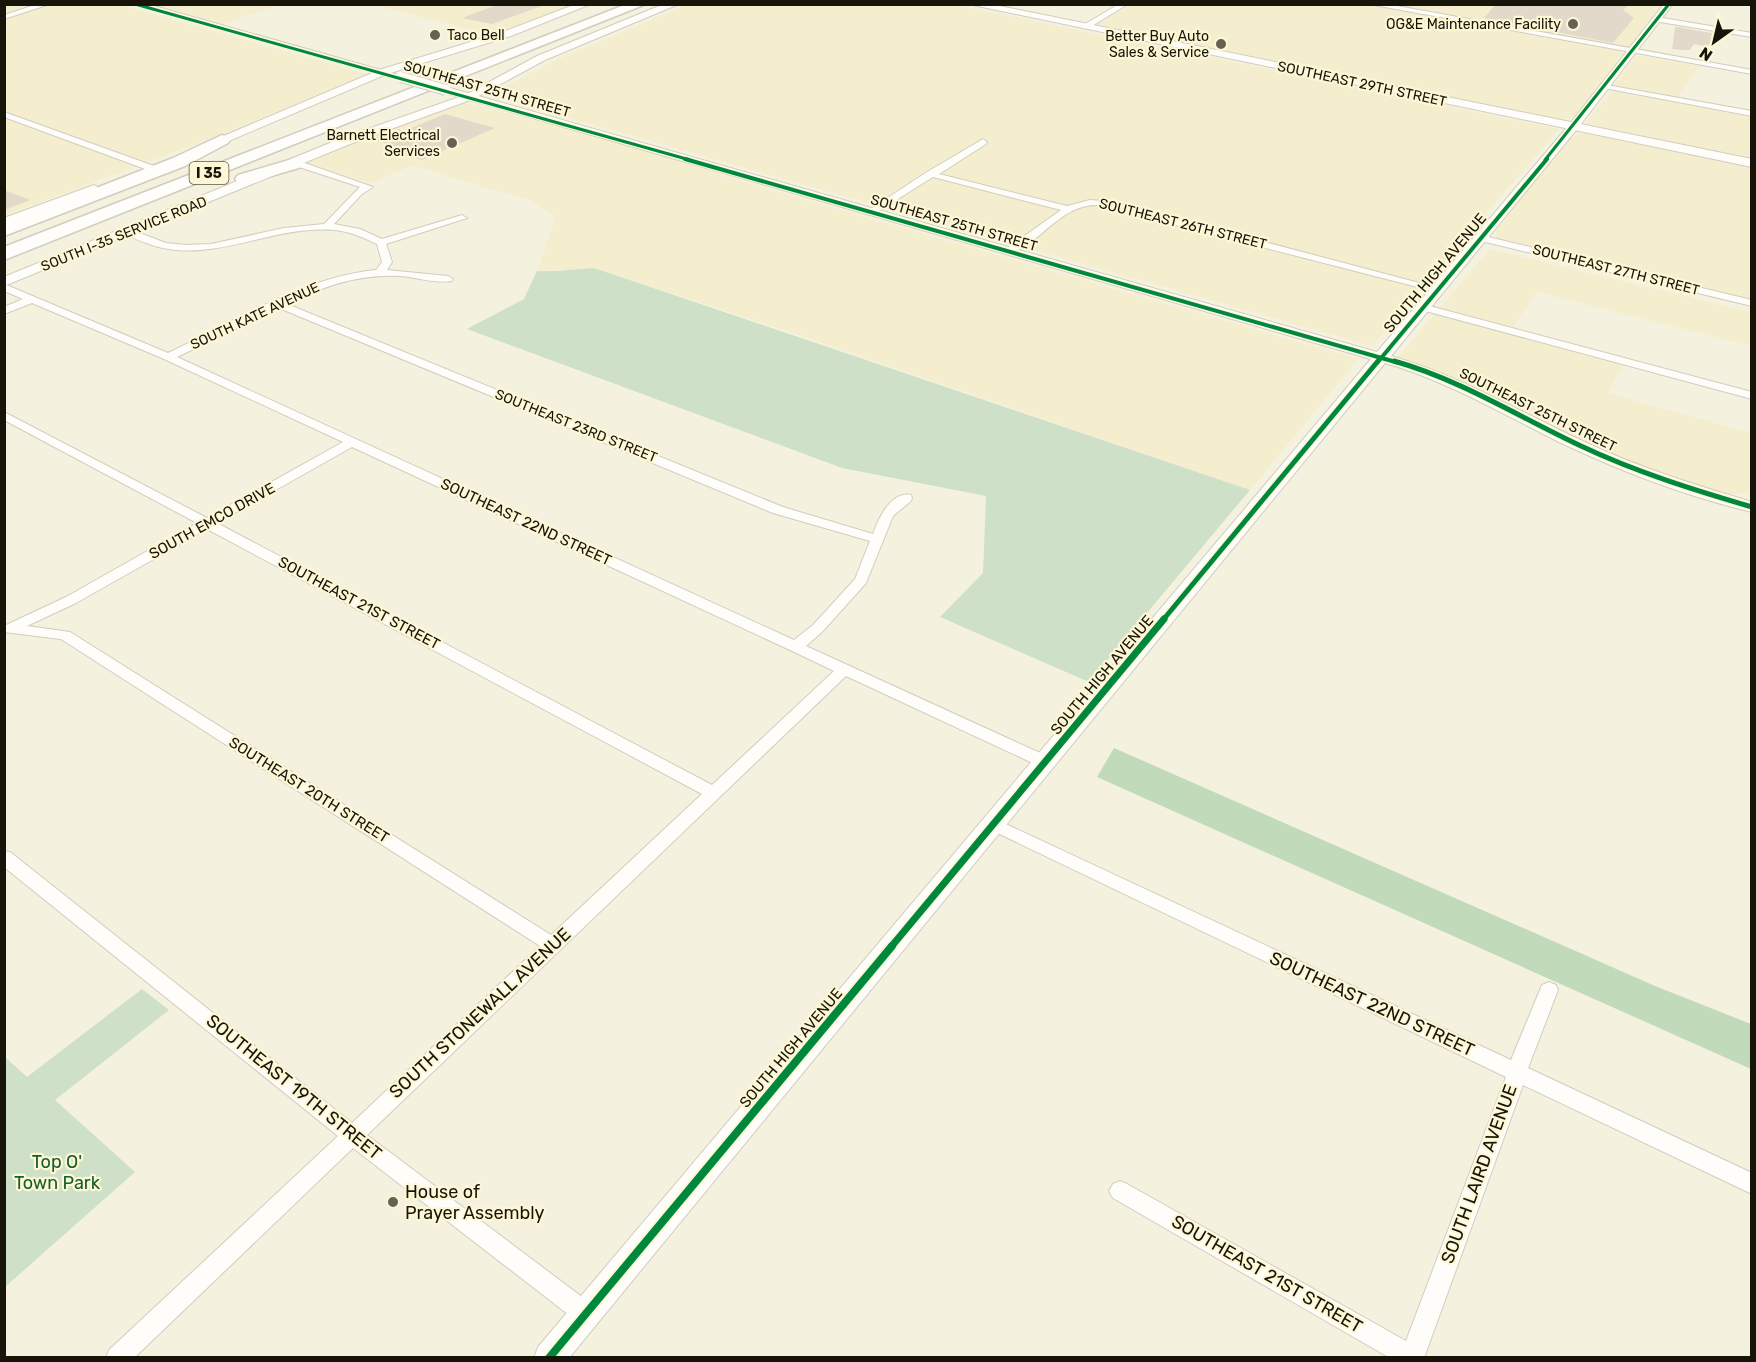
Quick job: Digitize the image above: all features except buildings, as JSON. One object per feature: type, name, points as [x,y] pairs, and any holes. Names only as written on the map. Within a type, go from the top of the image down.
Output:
[{"type":"highway","name":"I 35","points":[[4,241],[618,4]]},
{"type":"highway","name":"I 35","points":[[4,254],[640,4]]},
{"type":"highway","points":[[4,231],[179,162],[222,140]]},
{"type":"highway","points":[[4,264],[262,172],[296,163]]},
{"type":"main road","points":[[4,223],[222,140],[383,72],[507,34],[586,4]]},
{"type":"main road","name":"SOUTH I-35 SERVICE ROAD","points":[[4,282],[346,141],[469,97],[541,58],[674,4]]},
{"type":"main road","name":"SOUTHEAST 29TH STREET","points":[[973,4],[1752,163]]},
{"type":"street","points":[[4,17],[47,4]]},
{"type":"street","name":"SOUTHEAST 25TH STREET","points":[[135,4],[401,77],[1381,357],[1467,387],[1559,436],[1623,464],[1752,507]]},
{"type":"street","points":[[1084,27],[1125,4]]},
{"type":"street","points":[[1371,4],[1752,72]]},
{"type":"street","name":"SOUTH HIGH AVENUE","points":[[549,1358],[1572,127],[1669,4]]},
{"type":"street","points":[[1657,19],[1752,35]]},
{"type":"street","points":[[1604,86],[1752,114]]},
{"type":"street","points":[[4,114],[151,168]]},
{"type":"street","points":[[871,212],[983,142]]},
{"type":"street","points":[[296,163],[368,187],[359,192],[327,226]]},
{"type":"street","name":"SOUTHEAST 26TH STREET","points":[[930,174],[1068,209],[1077,203],[1088,202],[1130,209],[1437,289]]},
{"type":"street","points":[[1010,251],[1068,209]]},
{"type":"street","points":[[129,232],[159,244],[201,253],[276,232],[327,226],[360,233],[381,242],[462,218]]},
{"type":"street","name":"SOUTHEAST 27TH STREET","points":[[1480,238],[1752,303]]},
{"type":"street","points":[[380,272],[387,262],[381,242]]},
{"type":"street","name":"SOUTH KATE AVENUE","points":[[168,357],[318,285],[343,278],[380,272],[448,279]]},
{"type":"street","name":"SOUTHEAST 22ND STREET","points":[[4,287],[168,357],[1045,762]]},
{"type":"street","points":[[4,311],[32,299]]},
{"type":"street","name":"SOUTHEAST 23RD STREET","points":[[279,304],[778,510],[877,539]]},
{"type":"street","points":[[1422,307],[1752,396]]},
{"type":"street","name":"SOUTHEAST 21ST STREET","points":[[4,415],[714,793]]},
{"type":"street","name":"SOUTH EMCO DRIVE","points":[[7,630],[71,600],[352,442]]},
{"type":"street","points":[[795,647],[818,628],[861,580],[887,514],[906,498]]},
{"type":"street","name":"SOUTH EMCO DRIVE","points":[[53,622],[56,614],[71,600]]},
{"type":"street","name":"SOUTHEAST 20TH STREET","points":[[53,622],[55,628],[65,635],[552,945]]},
{"type":"street","name":"SOUTHEAST 20TH STREET","points":[[7,630],[65,635]]},
{"type":"street","name":"SOUTH STONEWALL AVENUE","points":[[117,1358],[844,670]]},
{"type":"street","name":"SOUTHEAST 22ND STREET","points":[[993,824],[1752,1184]]},
{"type":"street","name":"SOUTHEAST 19TH STREET","points":[[4,857],[352,1135],[586,1314]]},
{"type":"street","name":"SOUTH LAIRD AVENUE","points":[[1412,1357],[1509,1098],[1516,1072],[1549,990]]},
{"type":"street","name":"SOUTHEAST 21ST STREET","points":[[1120,1191],[1412,1357]]},
{"type":"shaded area","points":[[280,4],[222,24],[153,5]]},
{"type":"shaded area","points":[[952,4],[1559,129],[1372,346],[488,95],[556,60],[686,5]]},
{"type":"shaded area","points":[[5,5],[121,5],[366,74],[191,146],[5,215]]},
{"type":"shaded area","points":[[373,5],[578,5],[495,36]]},
{"type":"shaded area","points":[[1130,5],[1367,5],[1616,49],[1623,53],[1575,116],[1561,120],[1365,82],[1257,57],[1118,32],[1097,24]]},
{"type":"shaded area","name":"OG&E Maintenance Facility","points":[[1382,5],[1665,5],[1631,46],[1626,47]]},
{"type":"shaded area","points":[[1637,55],[1700,66],[1677,98],[1612,86]]},
{"type":"shaded area","points":[[1612,91],[1751,117],[1751,158],[1585,124]]},
{"type":"shaded area","points":[[459,103],[472,104],[665,156],[747,183],[1358,359],[1250,490],[799,335],[594,268],[537,271],[556,216],[528,200],[417,167],[409,167],[371,183],[307,163],[318,156]]},
{"type":"shaded area","points":[[1584,133],[1751,167],[1751,299],[1497,239],[1495,236],[1497,229],[1570,138]]},
{"type":"shaded area","points":[[1490,249],[1751,312],[1751,346],[1537,292],[1513,327],[1627,357],[1608,393],[1751,433],[1751,492],[1728,495],[1650,470],[1598,449],[1507,398],[1398,357]]},
{"type":"green space","points":[[594,268],[1250,490],[1089,682],[940,617],[983,573],[986,496],[842,468],[467,329],[524,299],[537,271]]},
{"type":"green space","points":[[1114,748],[1655,986],[1751,1024],[1751,1069],[1097,777]]},
{"type":"green space","name":"Top O' Town Park","points":[[142,989],[169,1010],[55,1100],[135,1172],[5,1287],[5,1057],[27,1077]]},
{"type":"cycle path","points":[[135,4],[322,55],[1414,367],[1458,384],[1562,437],[1624,465],[1752,507]]},
{"type":"cycle path","points":[[549,1358],[1573,127],[1669,4]]},
{"type":"place","name":"OG&E Maintenance Facility","points":[[1573,24]]},
{"type":"place","name":"Taco Bell","points":[[435,35]]},
{"type":"place","name":"Better Buy Auto Sales & Service","points":[[1221,44]]},
{"type":"place","name":"Barnett Electrical Services","points":[[452,143]]},
{"type":"place","name":"House of Prayer Assembly","points":[[393,1202]]}]
